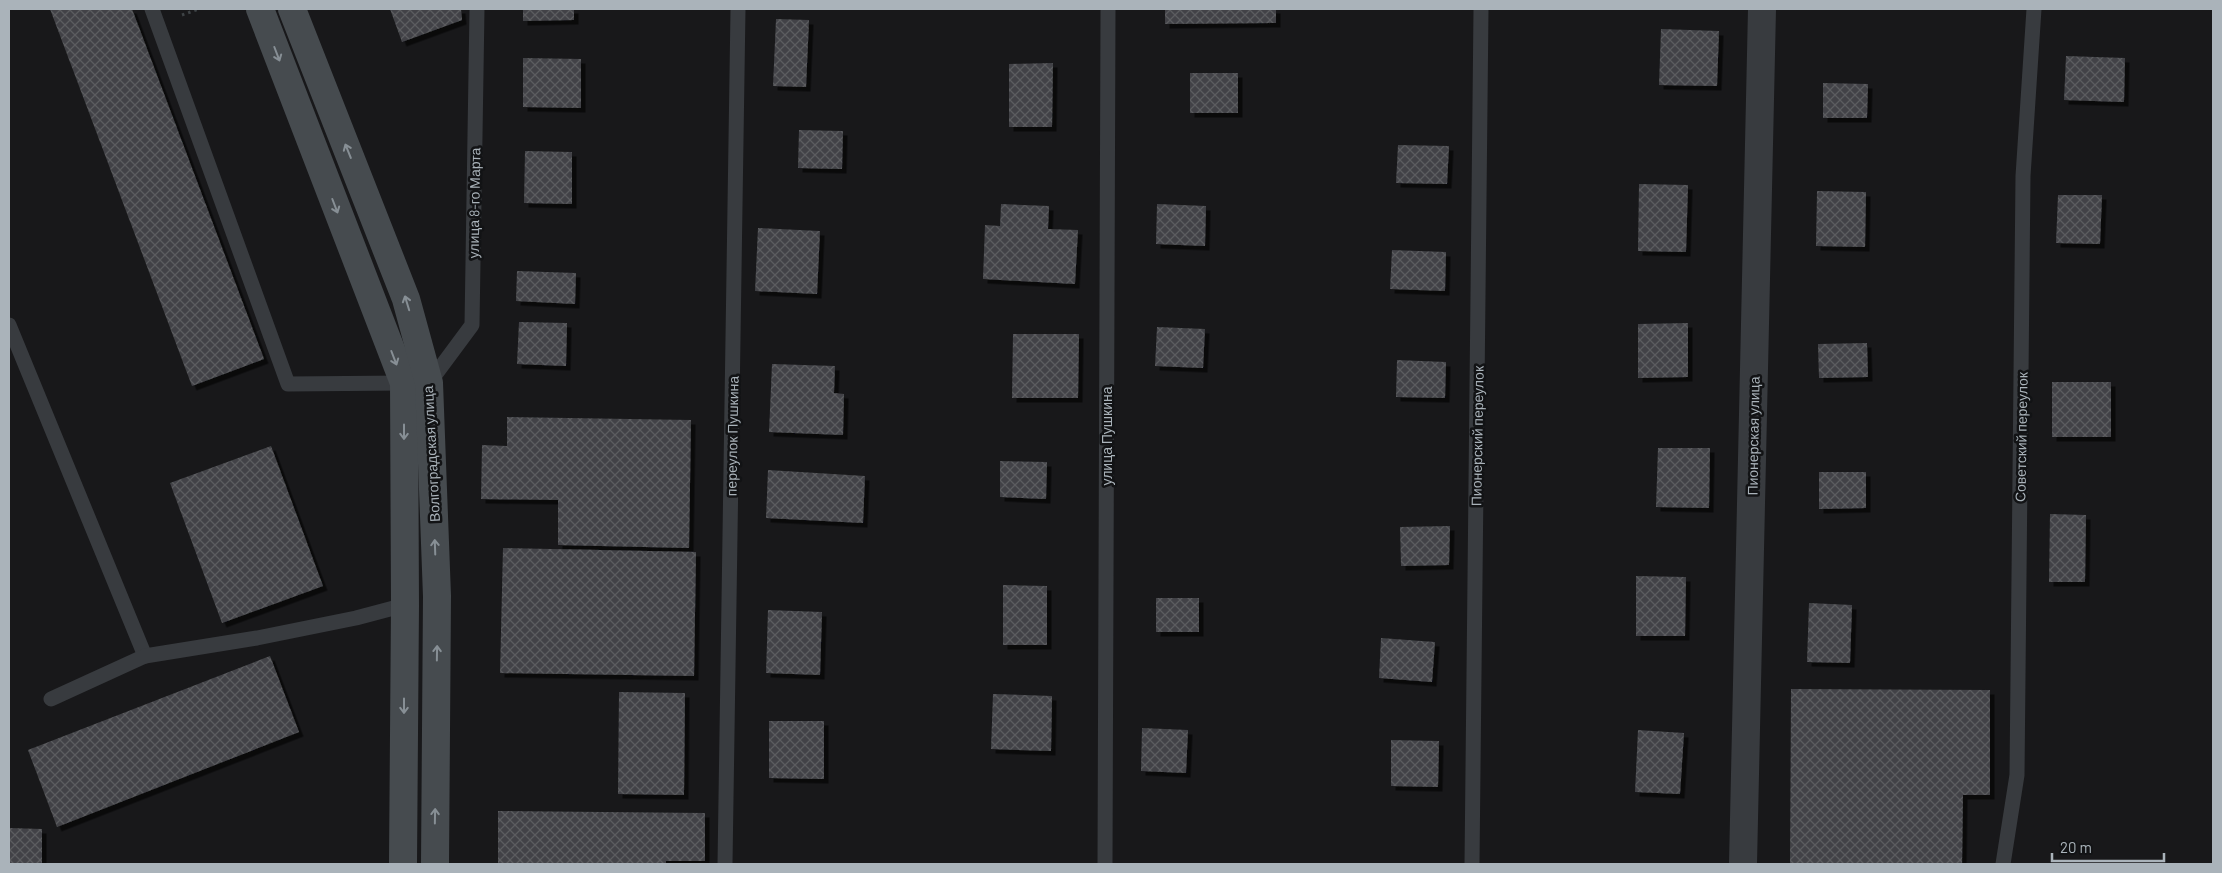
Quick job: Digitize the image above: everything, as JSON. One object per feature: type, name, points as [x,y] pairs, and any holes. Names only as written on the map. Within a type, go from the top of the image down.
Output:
[{"type":"main road","points":[[260,9],[416,383],[405,605],[403,864]]},
{"type":"main road","name":"Волгоградская улица","points":[[292,9],[406,299],[437,596],[435,864]]},
{"type":"street","name":"Пионерская улица","points":[[1743,864],[1762,9]]},
{"type":"lane","points":[[152,9],[288,384],[416,383]]},
{"type":"lane","name":"улица 8-го Марта","points":[[416,383],[472,325],[477,9]]},
{"type":"lane","name":"переулок Пушкина","points":[[726,864],[738,9]]},
{"type":"lane","name":"улица Пушкина","points":[[1105,864],[1108,9]]},
{"type":"lane","name":"Пионерский переулок","points":[[1472,864],[1481,9]]},
{"type":"lane","name":"Советский переулок","points":[[2003,864],[2017,776],[2023,176],[2034,9]]},
{"type":"lane","points":[[9,325],[145,656]]},
{"type":"lane","points":[[51,699],[145,656],[257,638],[356,618],[405,605]]},
{"type":"building","points":[[50,9],[132,9],[264,359],[192,386]]},
{"type":"building","points":[[390,9],[461,9],[462,20],[402,42]]},
{"type":"building","points":[[523,9],[574,9],[574,20],[523,21]]},
{"type":"building","points":[[1165,9],[1276,9],[1276,23],[1165,24]]},
{"type":"building","points":[[776,19],[809,20],[806,87],[773,86]]},
{"type":"building","points":[[1661,29],[1719,31],[1717,86],[1659,85]]},
{"type":"building","points":[[2066,56],[2125,58],[2124,102],[2064,100]]},
{"type":"building","points":[[523,58],[581,59],[581,108],[523,107]]},
{"type":"building","points":[[1053,63],[1052,127],[1009,127],[1009,64]]},
{"type":"building","points":[[1190,73],[1238,73],[1238,113],[1190,113]]},
{"type":"building","points":[[1823,83],[1868,84],[1867,118],[1823,118]]},
{"type":"building","points":[[799,130],[843,131],[842,169],[798,168]]},
{"type":"building","points":[[1398,145],[1449,146],[1447,184],[1396,183]]},
{"type":"building","points":[[525,151],[572,152],[572,204],[524,203]]},
{"type":"building","points":[[1639,184],[1688,185],[1686,252],[1638,251]]},
{"type":"building","points":[[1817,191],[1866,192],[1865,247],[1816,246]]},
{"type":"building","points":[[2058,195],[2102,195],[2100,244],[2056,243]]},
{"type":"building","points":[[1001,204],[1049,206],[1048,229],[1078,230],[1075,284],[983,279],[985,225],[1000,226]]},
{"type":"building","points":[[1157,204],[1206,206],[1205,246],[1156,244]]},
{"type":"building","points":[[758,228],[820,231],[817,294],[755,291]]},
{"type":"building","points":[[1392,250],[1446,252],[1445,291],[1390,289]]},
{"type":"building","points":[[517,271],[576,273],[575,304],[516,301]]},
{"type":"building","points":[[519,322],[567,323],[566,366],[517,364]]},
{"type":"building","points":[[1688,323],[1688,377],[1638,378],[1638,324]]},
{"type":"building","points":[[1157,327],[1205,329],[1203,368],[1155,366]]},
{"type":"building","points":[[1013,334],[1079,334],[1078,398],[1012,398]]},
{"type":"building","points":[[1867,343],[1868,377],[1819,378],[1818,344]]},
{"type":"building","points":[[1397,360],[1446,362],[1445,398],[1396,397]]},
{"type":"building","points":[[772,364],[835,366],[834,393],[844,394],[843,435],[769,432]]},
{"type":"building","points":[[2052,382],[2111,382],[2111,437],[2052,437]]},
{"type":"building","points":[[507,417],[691,420],[689,548],[558,545],[558,500],[481,499],[482,445],[507,446]]},
{"type":"building","points":[[271,446],[323,586],[222,623],[170,483]]},
{"type":"building","points":[[1658,448],[1710,448],[1709,508],[1656,507]]},
{"type":"building","points":[[1000,461],[1047,462],[1046,499],[1000,497]]},
{"type":"building","points":[[768,470],[865,476],[863,523],[766,518]]},
{"type":"building","points":[[1819,472],[1866,472],[1866,508],[1819,509]]},
{"type":"building","points":[[2050,514],[2086,515],[2085,582],[2049,582]]},
{"type":"building","points":[[1450,526],[1449,565],[1401,566],[1400,527]]},
{"type":"building","points":[[503,548],[696,552],[694,676],[500,673]]},
{"type":"building","points":[[1636,576],[1686,577],[1685,636],[1636,636]]},
{"type":"building","points":[[1003,585],[1047,586],[1047,645],[1003,645]]},
{"type":"building","points":[[1156,598],[1199,598],[1199,632],[1156,632]]},
{"type":"building","points":[[1809,603],[1852,605],[1850,663],[1807,662]]},
{"type":"building","points":[[768,610],[822,612],[820,675],[766,673]]},
{"type":"building","points":[[1381,638],[1435,642],[1432,682],[1379,678]]},
{"type":"building","points":[[270,656],[299,732],[57,827],[28,750]]},
{"type":"building","points":[[1791,689],[1990,690],[1990,795],[1963,795],[1962,864],[1790,864]]},
{"type":"building","points":[[619,692],[685,693],[684,795],[618,794]]},
{"type":"building","points":[[993,694],[1052,696],[1051,751],[991,749]]},
{"type":"building","points":[[769,721],[824,721],[824,779],[769,778]]},
{"type":"building","points":[[1142,728],[1188,730],[1186,773],[1141,771]]},
{"type":"building","points":[[1638,730],[1684,733],[1680,794],[1635,792]]},
{"type":"building","points":[[1391,740],[1439,741],[1438,787],[1391,786]]},
{"type":"building","points":[[498,811],[705,813],[705,861],[666,861],[666,864],[498,864]]},
{"type":"building","points":[[9,828],[42,829],[42,864],[9,864]]}]
